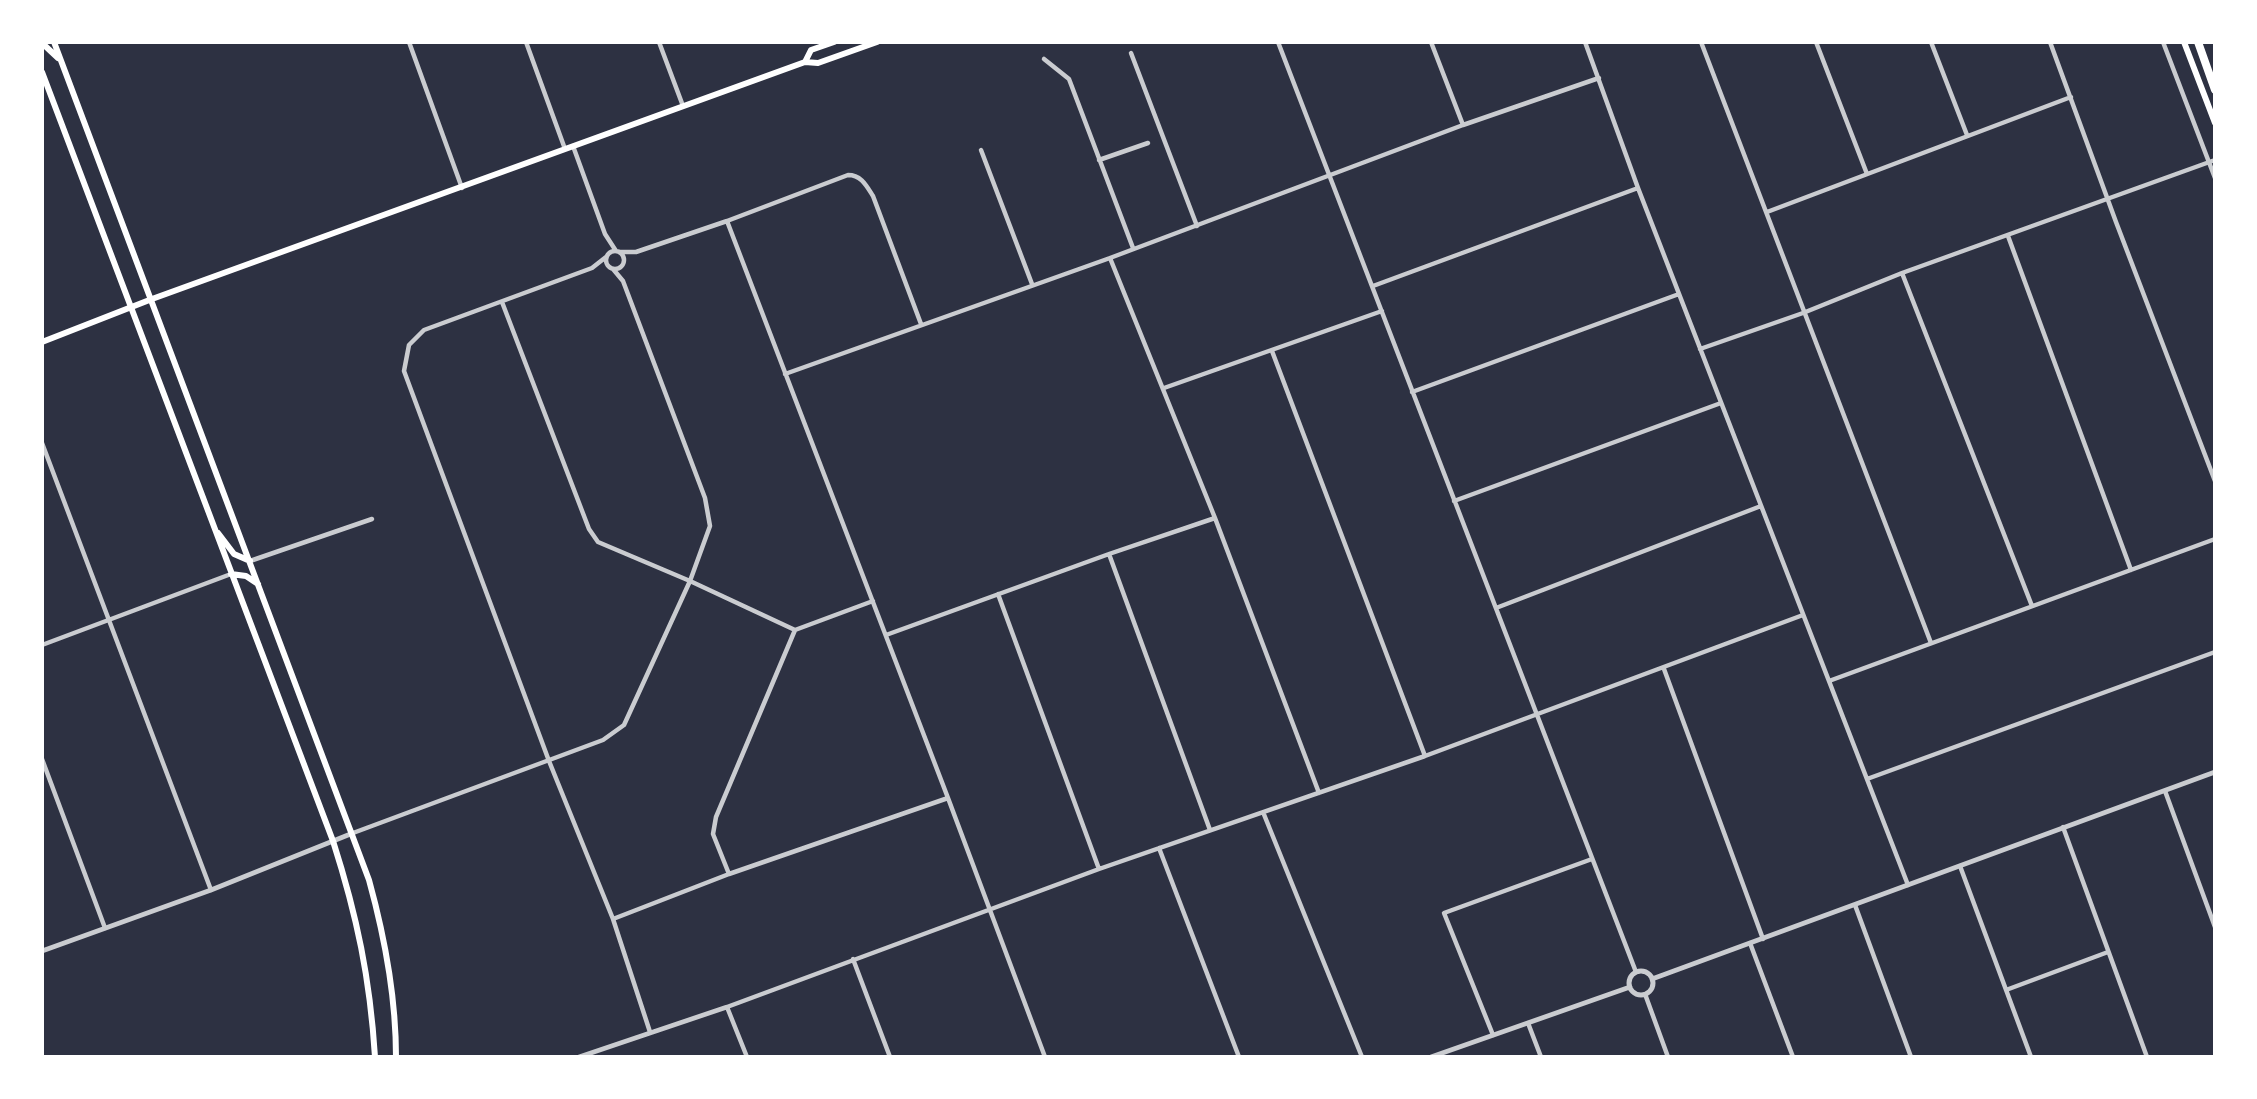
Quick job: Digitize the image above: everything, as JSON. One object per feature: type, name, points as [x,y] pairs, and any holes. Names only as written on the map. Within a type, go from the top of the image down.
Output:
[{"type":"highway","points":[[2198,42],[2215,90]]},
{"type":"main road","points":[[54,42],[353,833],[374,900],[388,958],[396,1057]]},
{"type":"main road","points":[[805,62],[811,50],[834,42]]},
{"type":"main road","points":[[42,342],[152,299],[682,106],[805,62],[818,62],[877,42]]},
{"type":"main road","points":[[2184,42],[2215,123]]},
{"type":"main road","points":[[42,43],[62,62]]},
{"type":"main road","points":[[42,72],[334,841],[367,967],[375,1057]]},
{"type":"main road","points":[[214,529],[234,554],[250,561]]},
{"type":"main road","points":[[231,574],[246,576],[259,585]]},
{"type":"street","points":[[409,42],[462,188]]},
{"type":"street","points":[[526,42],[565,149]]},
{"type":"street","points":[[659,42],[682,106]]},
{"type":"street","points":[[1278,42],[1636,972]]},
{"type":"street","points":[[1431,42],[1463,125]]},
{"type":"street","points":[[1585,42],[1638,188],[1908,885]]},
{"type":"street","points":[[1701,42],[1931,643]]},
{"type":"street","points":[[1816,42],[1867,174]]},
{"type":"street","points":[[1931,42],[1967,135]]},
{"type":"street","points":[[2050,42],[2215,481]]},
{"type":"street","points":[[2163,42],[2215,178]]},
{"type":"street","points":[[1130,53],[1197,226]]},
{"type":"street","points":[[1044,59],[1069,79],[1133,248]]},
{"type":"street","points":[[785,374],[1110,258],[1463,125],[1599,78]]},
{"type":"street","points":[[1767,212],[2071,97]]},
{"type":"street","points":[[1100,160],[1148,143]]},
{"type":"street","points":[[573,146],[605,234],[606,262],[623,281]]},
{"type":"street","points":[[981,149],[1032,284]]},
{"type":"street","points":[[1700,349],[2215,159]]},
{"type":"street","points":[[650,1032],[612,919],[549,761],[404,371],[409,345],[424,330],[592,268],[607,255],[618,251],[636,252],[848,175],[859,178],[873,196],[920,324]]},
{"type":"street","points":[[1373,286],[1638,188]]},
{"type":"street","points":[[727,221],[1045,1057]]},
{"type":"street","points":[[42,951],[211,890],[353,833],[549,761],[603,740],[624,725],[690,581],[710,526],[705,498],[623,281],[623,256],[605,234]]},
{"type":"street","points":[[2008,236],[2132,569]]},
{"type":"street","points":[[592,268],[611,268],[623,264],[636,252]]},
{"type":"street","points":[[1110,258],[1216,518],[1319,793]]},
{"type":"street","points":[[1902,273],[2032,606]]},
{"type":"street","points":[[1412,392],[1679,294]]},
{"type":"street","points":[[502,302],[589,529],[598,542],[795,630],[873,601]]},
{"type":"street","points":[[1164,388],[1382,312]]},
{"type":"street","points":[[1272,351],[1425,756]]},
{"type":"street","points":[[1454,501],[1721,403]]},
{"type":"street","points":[[42,443],[211,890]]},
{"type":"street","points":[[1496,608],[1761,506]]},
{"type":"street","points":[[886,635],[1216,518]]},
{"type":"street","points":[[250,561],[372,519]]},
{"type":"street","points":[[1829,681],[2215,539]]},
{"type":"street","points":[[1109,554],[1210,830]]},
{"type":"street","points":[[42,645],[231,574]]},
{"type":"street","points":[[998,594],[1099,869]]},
{"type":"street","points":[[579,1057],[727,1007],[1099,869],[1425,756],[1803,615]]},
{"type":"street","points":[[729,874],[713,834],[716,817],[795,630]]},
{"type":"street","points":[[1867,779],[2215,652]]},
{"type":"street","points":[[1664,669],[1763,939]]},
{"type":"street","points":[[42,759],[105,928]]},
{"type":"street","points":[[1652,979],[2215,772]]},
{"type":"street","points":[[2165,791],[2215,927]]},
{"type":"street","points":[[612,919],[729,874],[948,798]]},
{"type":"street","points":[[1263,812],[1362,1057]]},
{"type":"street","points":[[2063,827],[2147,1057]]},
{"type":"street","points":[[1159,848],[1239,1057]]},
{"type":"street","points":[[1493,1035],[1444,913],[1592,859]]},
{"type":"street","points":[[1960,866],[2031,1057]]},
{"type":"street","points":[[1855,905],[1912,1057]]},
{"type":"street","points":[[1750,943],[1793,1057]]},
{"type":"street","points":[[2006,990],[2108,952]]},
{"type":"street","points":[[853,959],[890,1057]]},
{"type":"street","points":[[1636,972],[1644,972],[1652,979],[1652,987],[1645,994],[1635,993],[1630,987],[1631,976],[1636,972]]},
{"type":"street","points":[[1432,1057],[1630,987]]},
{"type":"street","points":[[1645,994],[1668,1057]]},
{"type":"street","points":[[727,1007],[747,1057]]},
{"type":"street","points":[[1528,1023],[1541,1057]]}]
